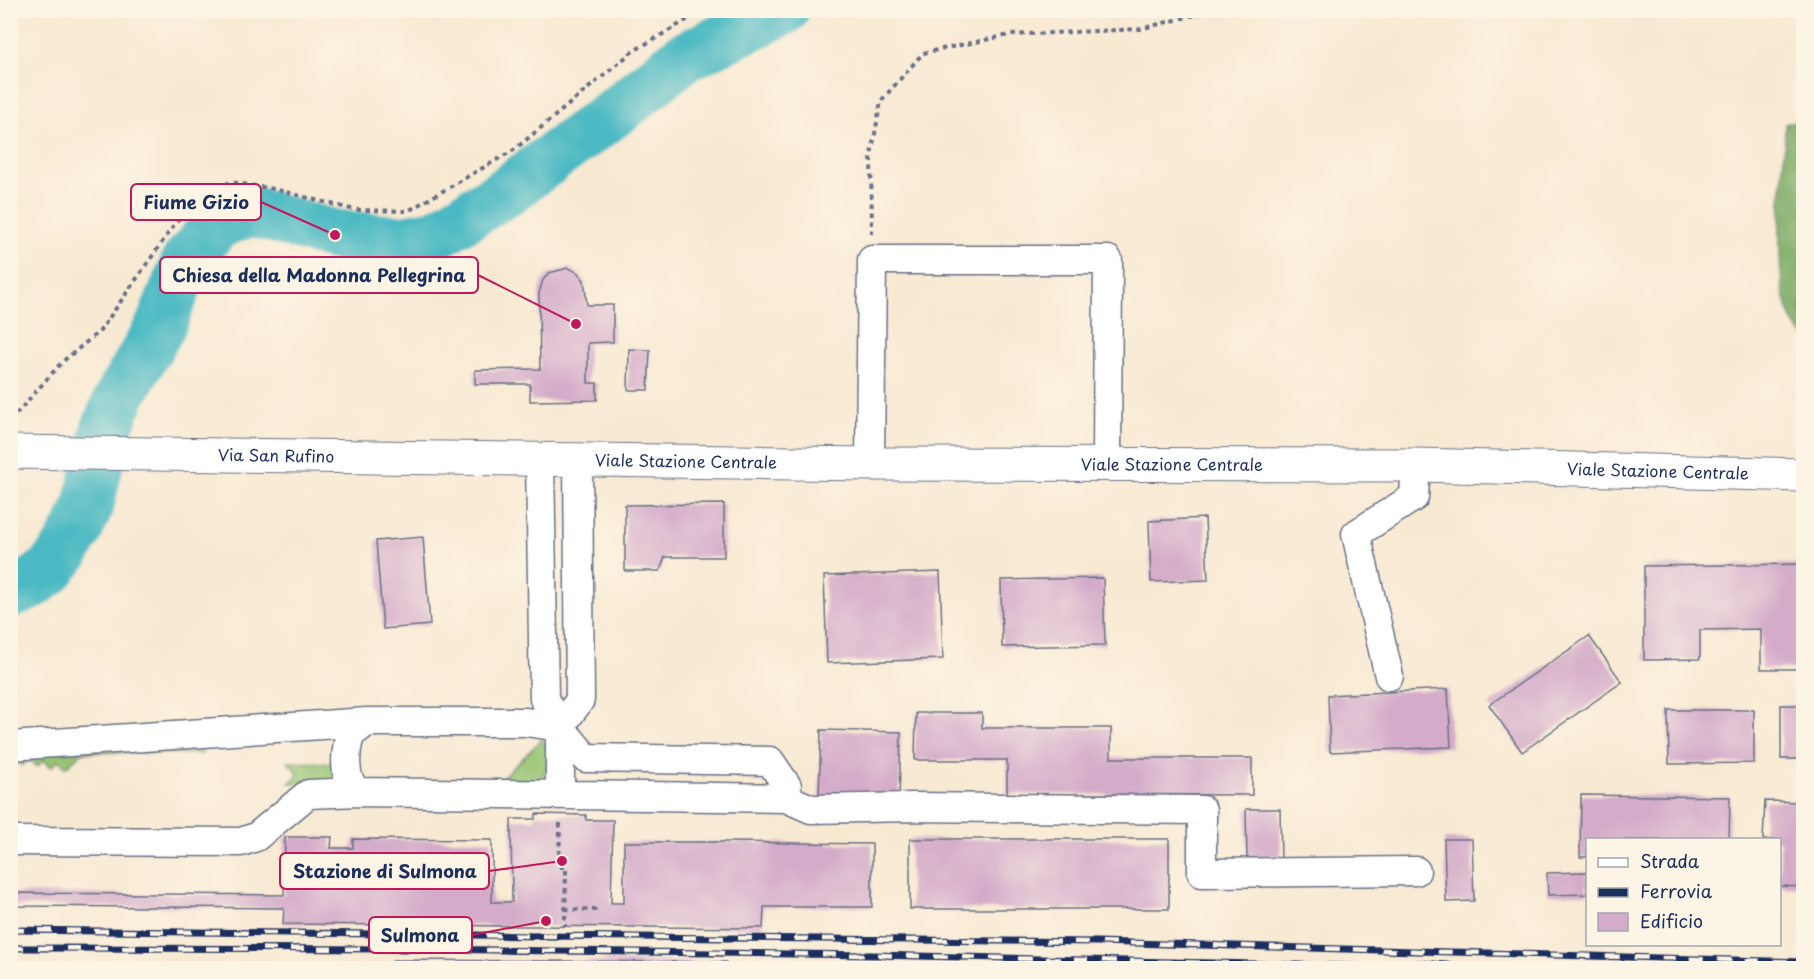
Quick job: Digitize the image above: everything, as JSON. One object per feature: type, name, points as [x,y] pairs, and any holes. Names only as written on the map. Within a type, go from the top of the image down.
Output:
[{"type":"main road","name":"Via San Rufino","points":[[10,452],[540,459]]},
{"type":"main road","name":"Viale Stazione Centrale","points":[[540,459],[870,464],[1416,465],[1803,475]]},
{"type":"lane","points":[[870,464],[872,260],[1108,260],[1107,463]]},
{"type":"lane","points":[[540,459],[544,699],[560,727],[586,758],[770,761],[787,786],[786,798]]},
{"type":"lane","points":[[560,795],[560,727],[580,700],[578,459]]},
{"type":"lane","points":[[1389,676],[1356,534],[1414,497],[1416,465]]},
{"type":"lane","points":[[10,746],[367,722],[526,722],[560,727]]},
{"type":"lane","points":[[360,792],[353,788],[347,778],[349,740],[354,730],[367,722]]},
{"type":"lane","points":[[10,841],[241,842],[256,837],[308,794],[360,792],[786,798],[811,809],[914,807],[1202,810],[1202,873],[1416,871]]},
{"type":"path","points":[[10,421],[62,362],[100,331],[188,205],[230,182],[274,189],[355,210],[408,211],[514,150],[632,52],[704,10]]},
{"type":"path","points":[[872,260],[871,155],[881,101],[923,53],[1009,35],[1140,28],[1215,10]]},
{"type":"path","points":[[560,795],[559,867],[566,867],[565,926]]},
{"type":"path","points":[[565,909],[599,910]]},
{"type":"path","points":[[565,969],[566,959]]},
{"type":"path","points":[[635,969],[636,960]]},
{"type":"green space","points":[[1804,121],[1803,335],[1791,317],[1784,294],[1780,265],[1780,235],[1785,124]]},
{"type":"green space","points":[[542,739],[548,749],[548,761],[545,771],[538,780],[496,784]]},
{"type":"green space","points":[[202,744],[202,754],[83,752],[66,767],[59,760],[51,767],[44,760],[37,767],[30,759],[22,766],[15,759],[11,763],[11,755]]},
{"type":"green space","points":[[288,762],[337,763],[338,784],[289,783],[299,774]]},
{"type":"building","points":[[568,268],[577,272],[584,280],[587,305],[613,305],[613,342],[588,343],[588,383],[597,383],[597,400],[530,401],[530,384],[475,384],[475,370],[540,369],[539,293],[543,280],[549,273]]},
{"type":"building","points":[[629,349],[650,350],[648,390],[628,390]]},
{"type":"building","points":[[724,504],[724,557],[665,557],[660,571],[625,571],[625,505]]},
{"type":"building","points":[[1205,518],[1208,580],[1151,582],[1149,521]]},
{"type":"building","points":[[423,537],[430,625],[383,629],[376,541]]},
{"type":"building","points":[[1803,564],[1803,669],[1761,669],[1761,629],[1700,630],[1700,659],[1644,660],[1644,566]]},
{"type":"building","points":[[940,572],[943,659],[827,663],[824,576]]},
{"type":"building","points":[[1103,578],[1105,645],[1002,647],[1001,580]]},
{"type":"building","points":[[1589,636],[1622,682],[1522,752],[1489,705]]},
{"type":"building","points":[[1448,689],[1451,747],[1330,752],[1328,695]]},
{"type":"building","points":[[1781,705],[1803,705],[1803,759],[1781,759]]},
{"type":"building","points":[[1668,710],[1754,710],[1754,763],[1669,764]]},
{"type":"building","points":[[916,713],[982,713],[982,728],[1111,728],[1111,758],[1252,758],[1252,795],[1007,794],[1007,760],[915,760]]},
{"type":"building","points":[[821,730],[901,732],[899,801],[819,798]]},
{"type":"building","points":[[1581,795],[1730,797],[1729,838],[1586,838],[1586,857],[1580,857]]},
{"type":"building","points":[[1765,801],[1803,802],[1803,887],[1781,886],[1781,838],[1763,838]]},
{"type":"building","points":[[1246,809],[1280,809],[1281,859],[1247,859]]},
{"type":"building","points":[[536,814],[586,815],[586,820],[613,820],[611,903],[624,903],[624,842],[872,844],[872,907],[764,907],[763,928],[283,924],[284,908],[10,906],[10,893],[284,895],[285,837],[332,837],[331,848],[353,848],[353,839],[492,840],[492,902],[512,902],[511,819],[535,819]]},
{"type":"building","points":[[910,839],[1169,839],[1169,909],[910,909]]},
{"type":"building","points":[[1444,839],[1472,839],[1474,901],[1446,902]]},
{"type":"building","points":[[1586,872],[1586,894],[1548,895],[1547,873]]},
{"type":"building","points":[[393,960],[726,962],[726,968],[393,968]]},
{"type":"waterway","points":[[10,593],[30,585],[48,572],[65,552],[89,504],[106,429],[121,394],[160,327],[187,260],[217,224],[251,211],[335,235],[400,241],[435,235],[504,193],[619,109],[684,57],[784,10]]},
{"type":"railway","points":[[10,930],[1097,942],[1804,962]]},
{"type":"railway","points":[[10,948],[415,949],[873,955],[1428,968]]},
{"type":"railway","points":[[1418,963],[1484,968]]},
{"type":"place","name":"Fiume Gizio","points":[[335,235]]},
{"type":"place","name":"Chiesa della Madonna Pellegrina","points":[[576,324]]},
{"type":"place","name":"Stazione di Sulmona","points":[[562,861]]},
{"type":"place","name":"Sulmona","points":[[546,921]]}]
